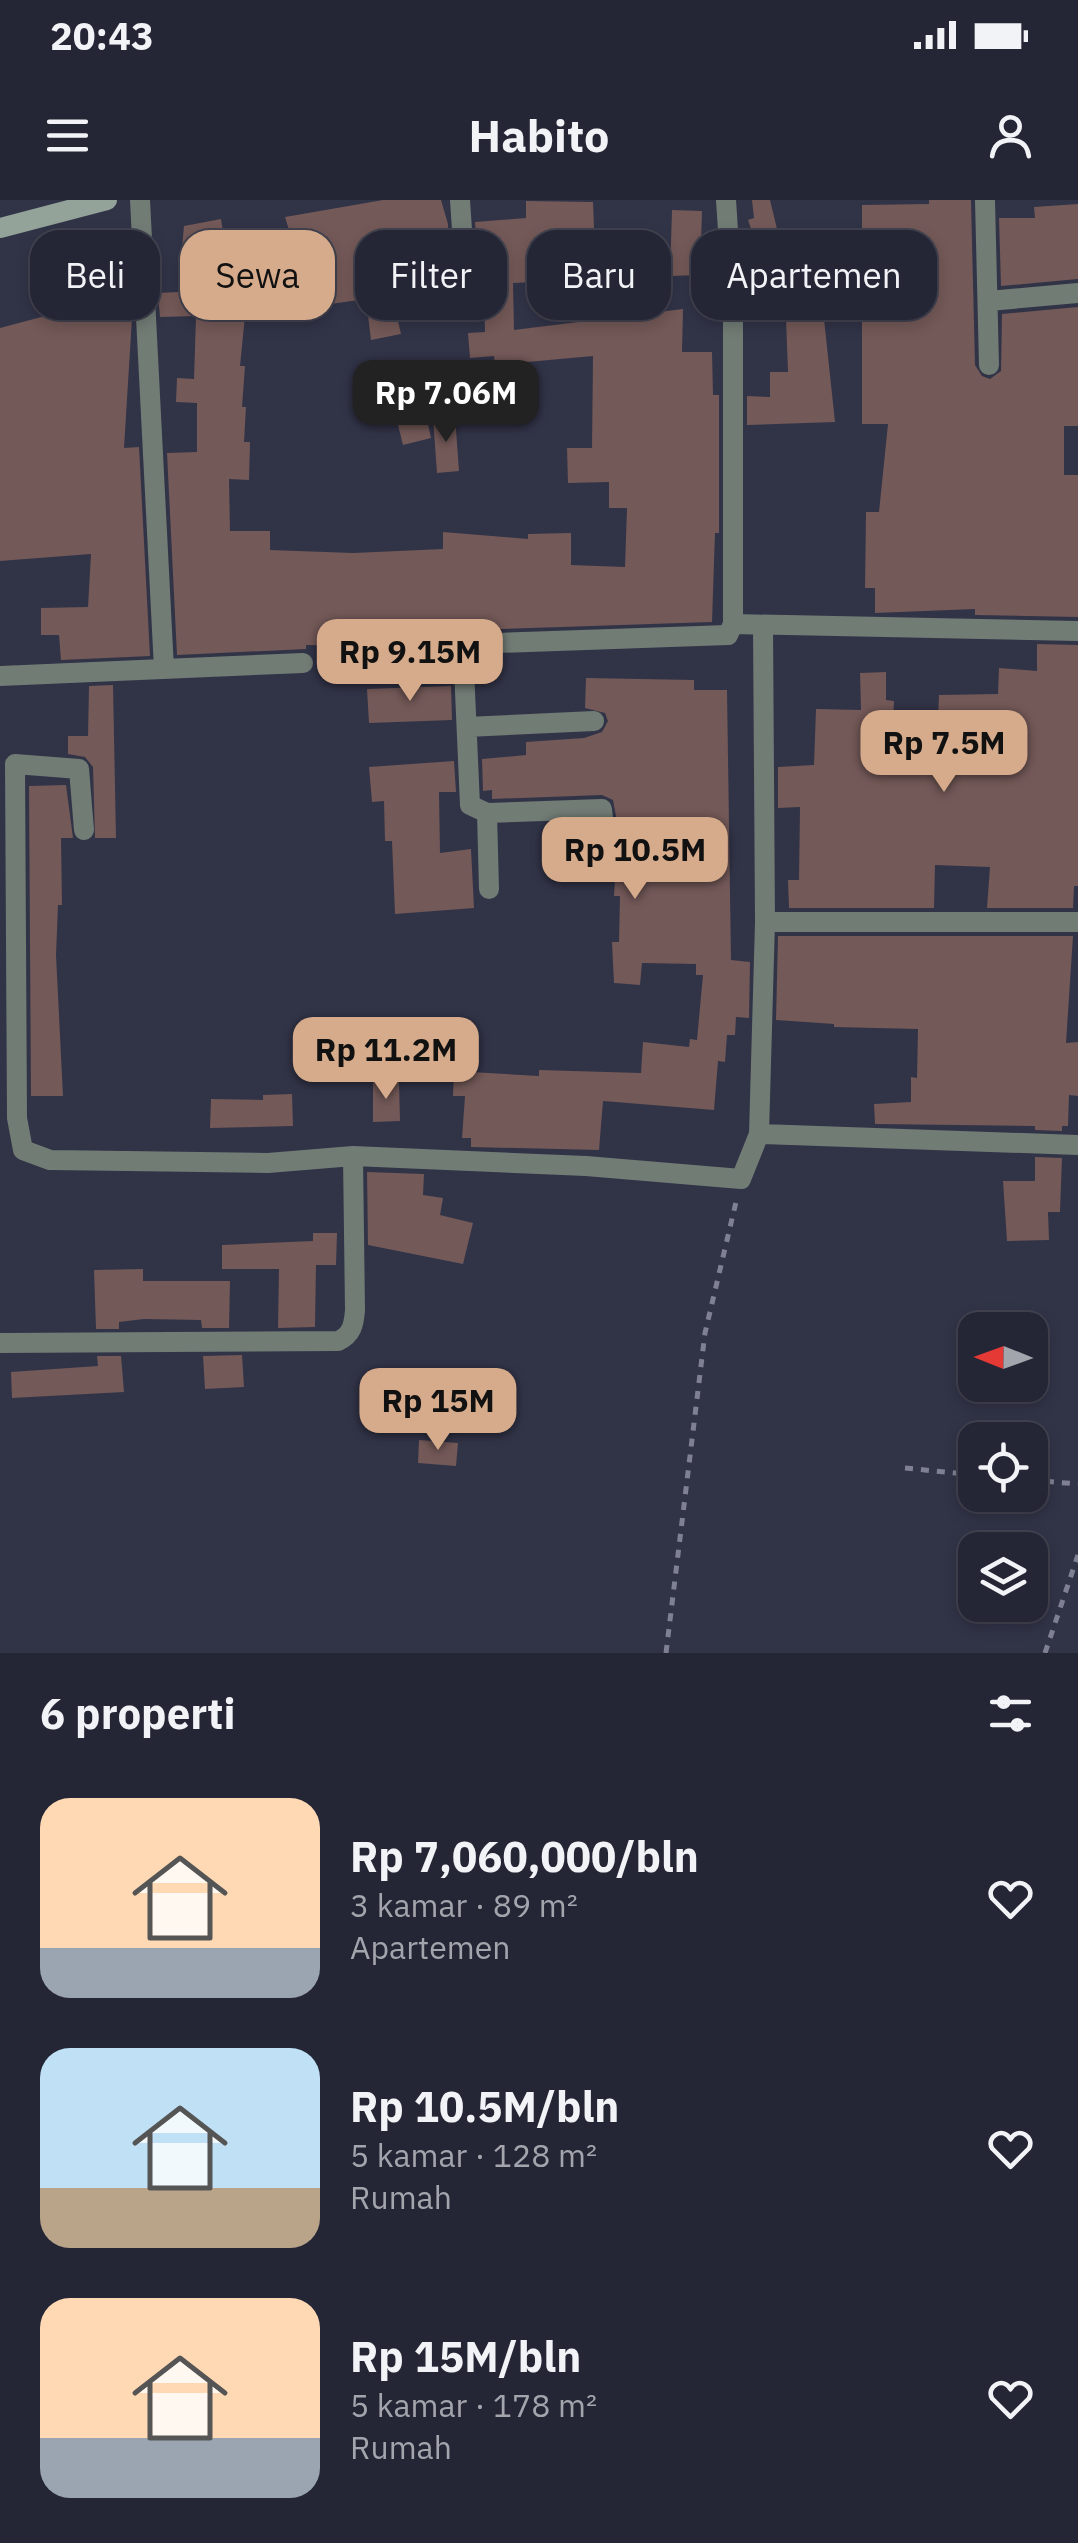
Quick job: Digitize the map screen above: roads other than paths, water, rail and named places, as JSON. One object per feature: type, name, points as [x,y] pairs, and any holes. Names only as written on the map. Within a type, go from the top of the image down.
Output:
[{"type":"street","points":[[140,200],[164,669]]},
{"type":"street","points":[[460,200],[462,230]]},
{"type":"street","points":[[726,200],[728,230]]},
{"type":"street","points":[[985,200],[989,365]]},
{"type":"street","points":[[0,228],[98,201]]},
{"type":"street","points":[[989,301],[1078,293]]},
{"type":"street","points":[[382,647],[722,638],[733,624],[733,320]]},
{"type":"street","points":[[733,624],[1078,631]]},
{"type":"street","points":[[84,830],[79,769],[15,764],[17,1118],[23,1150],[50,1160],[268,1163],[354,1156],[586,1166],[741,1179],[759,1134],[765,922],[764,625]]},
{"type":"street","points":[[463,646],[468,800],[474,809],[487,813],[602,809],[604,828]]},
{"type":"street","points":[[0,676],[303,663]]},
{"type":"street","points":[[467,727],[594,721]]},
{"type":"street","points":[[487,813],[489,889]]},
{"type":"street","points":[[765,922],[1078,922]]},
{"type":"street","points":[[759,1134],[1078,1145]]},
{"type":"street","points":[[0,1343],[338,1342],[346,1338],[354,1325],[355,1310],[354,1156]]}]
